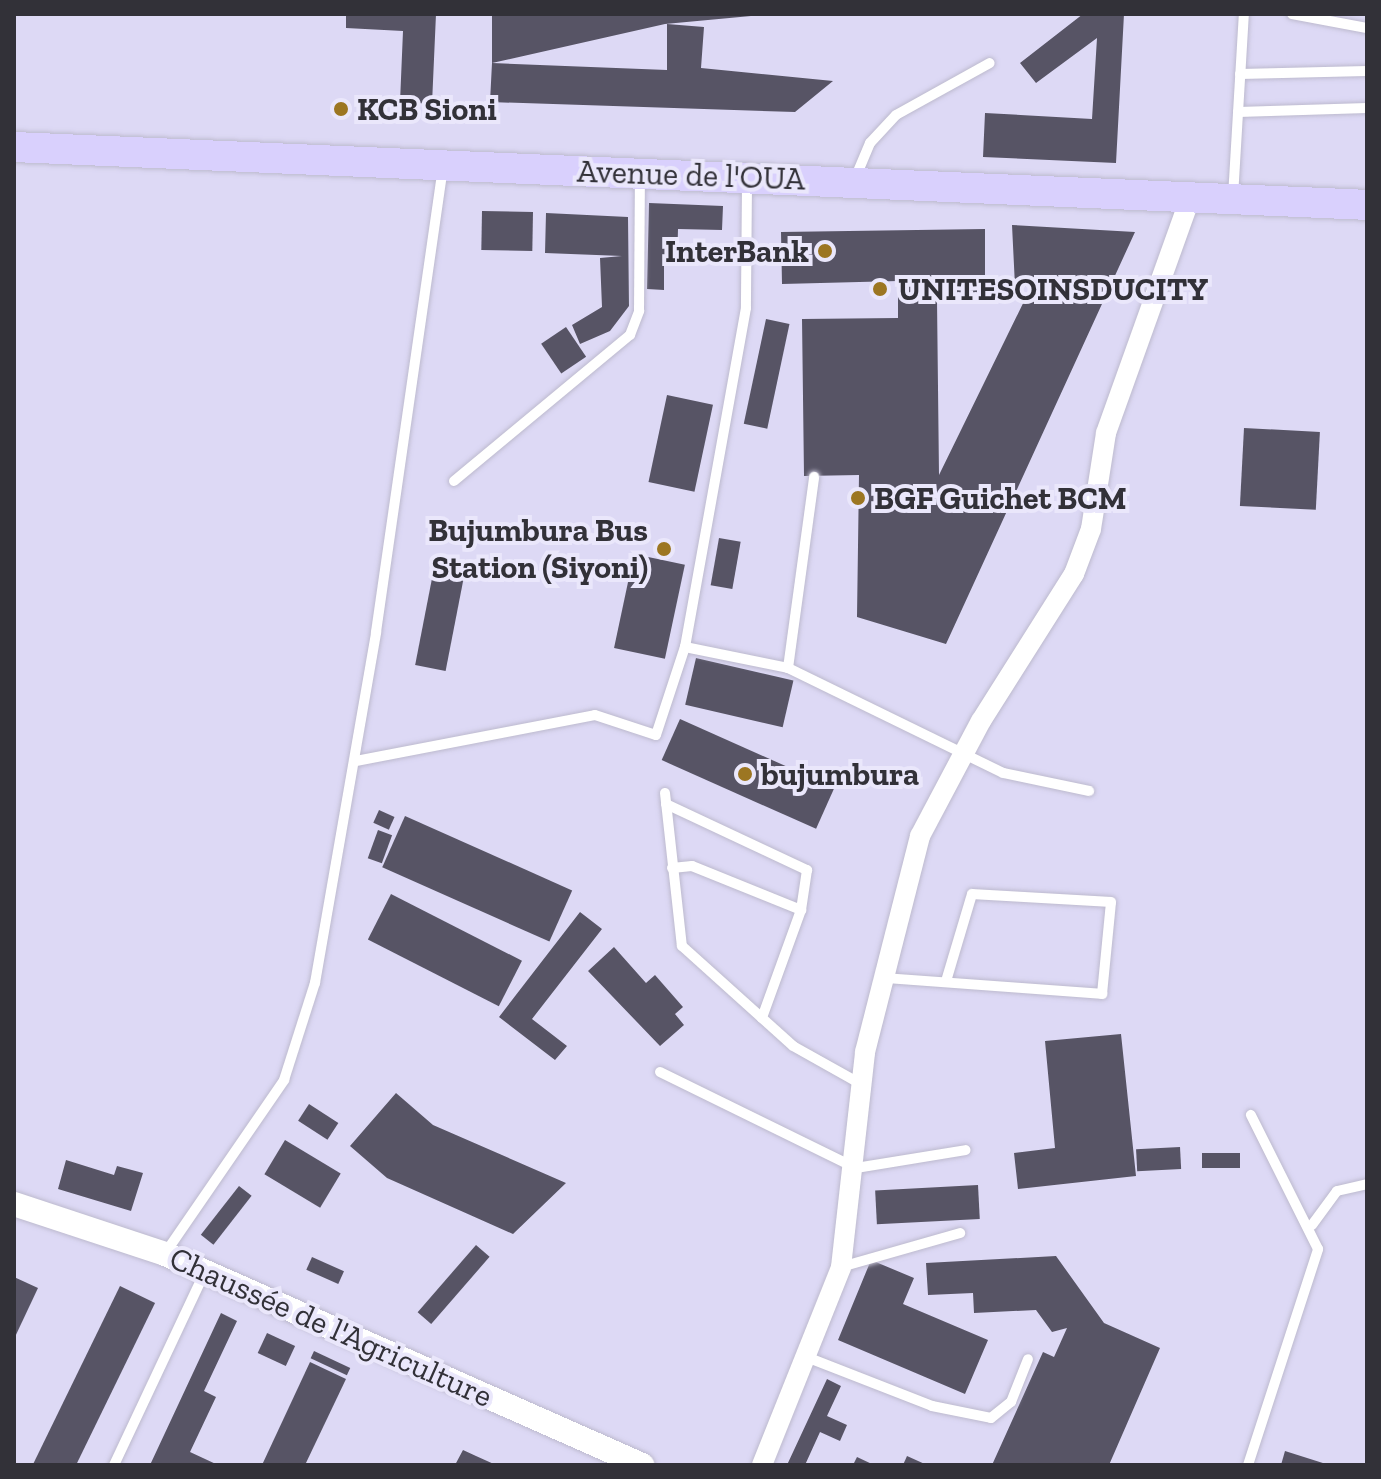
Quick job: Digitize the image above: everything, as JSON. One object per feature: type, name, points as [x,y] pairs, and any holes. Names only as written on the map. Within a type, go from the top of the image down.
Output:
[{"type":"main road","name":"Avenue de l'OUA","points":[[14,147],[1367,205]]},
{"type":"street","points":[[762,1465],[809,1358],[841,1267],[856,1168],[861,1084],[920,836],[965,752],[1074,574],[1091,529],[1106,433],[1191,196]]},
{"type":"street","name":"Chaussée de l'Agriculture","points":[[14,1204],[165,1254],[642,1465]]},
{"type":"lane","points":[[1233,199],[1244,14]]},
{"type":"lane","points":[[1292,14],[1367,28]]},
{"type":"lane","points":[[854,181],[870,143],[896,115],[990,63]]},
{"type":"lane","points":[[1240,74],[1367,71]]},
{"type":"lane","points":[[1238,112],[1367,108]]},
{"type":"lane","points":[[165,1254],[255,1126],[300,1038],[356,761],[443,165]]},
{"type":"lane","points":[[454,481],[630,335],[639,311],[641,173]]},
{"type":"lane","points":[[356,761],[595,715],[656,735],[685,647],[746,308],[747,177]]},
{"type":"lane","points":[[788,668],[814,477]]},
{"type":"lane","points":[[685,647],[788,668],[1003,773],[1089,791]]},
{"type":"lane","points":[[762,1018],[801,910],[809,876],[801,864],[665,799],[682,946],[793,1046],[861,1084]]},
{"type":"lane","points":[[672,868],[692,866],[801,910]]},
{"type":"lane","points":[[885,978],[1102,994],[1111,902],[972,894],[946,981]]},
{"type":"lane","points":[[660,1072],[856,1168],[966,1150]]},
{"type":"lane","points":[[1248,1465],[1315,1271],[1312,1225],[1251,1115]]},
{"type":"lane","points":[[1312,1225],[1337,1191],[1367,1184]]},
{"type":"lane","points":[[841,1267],[960,1233]]},
{"type":"lane","points":[[114,1465],[205,1272]]},
{"type":"lane","points":[[809,1358],[932,1406],[991,1418],[1011,1402],[1028,1359]]},
{"type":"shaded area","points":[[14,14],[1367,14],[1367,1465],[14,1465]]},
{"type":"building","points":[[346,14],[436,14],[432,104],[400,102],[403,31],[346,28]]},
{"type":"building","points":[[492,14],[751,16],[665,24],[492,63]]},
{"type":"building","points":[[1083,14],[1124,14],[1116,163],[983,157],[985,113],[1092,119],[1097,38],[1036,83],[1020,63]]},
{"type":"building","points":[[667,24],[704,27],[701,68],[833,81],[795,112],[490,102],[492,63],[667,70]]},
{"type":"building","points":[[649,203],[723,206],[722,230],[678,229],[677,265],[664,265],[664,290],[647,289]]},
{"type":"building","points":[[482,211],[533,212],[532,251],[481,250]]},
{"type":"building","points":[[546,213],[628,217],[629,306],[610,331],[580,344],[572,325],[602,307],[600,258],[622,256],[545,253]]},
{"type":"building","points":[[1012,225],[1135,232],[946,644],[857,617],[859,475],[804,476],[802,319],[898,318],[898,281],[782,284],[781,232],[985,229],[985,300],[937,300],[939,475],[1031,287],[1015,286]]},
{"type":"building","points":[[766,319],[789,324],[767,429],[744,424]]},
{"type":"building","points":[[566,327],[586,357],[561,374],[541,344]]},
{"type":"building","points":[[667,395],[713,405],[694,492],[648,482]]},
{"type":"building","points":[[1244,428],[1320,432],[1316,510],[1240,506]]},
{"type":"building","points":[[719,538],[741,542],[732,589],[711,585]]},
{"type":"building","points":[[634,554],[685,565],[665,659],[614,648]]},
{"type":"building","points":[[435,563],[465,569],[446,671],[415,665]]},
{"type":"building","points":[[696,658],[793,680],[783,727],[685,705]]},
{"type":"building","name":"bujumbura","points":[[680,719],[834,788],[816,829],[662,760]]},
{"type":"building","points":[[379,810],[395,817],[389,830],[373,823]]},
{"type":"building","points":[[405,816],[572,890],[549,942],[382,867]]},
{"type":"building","points":[[378,830],[392,835],[382,863],[368,858]]},
{"type":"building","points":[[391,894],[522,961],[499,1006],[368,939]]},
{"type":"building","points":[[580,912],[602,929],[532,1019],[567,1046],[555,1060],[499,1017]]},
{"type":"building","points":[[614,947],[646,983],[655,975],[683,1007],[675,1014],[684,1025],[660,1046],[588,971]]},
{"type":"building","points":[[1121,1034],[1136,1176],[1018,1189],[1014,1153],[1055,1148],[1045,1041]]},
{"type":"building","points":[[396,1093],[433,1125],[566,1183],[513,1234],[387,1178],[350,1146]]},
{"type":"building","points":[[309,1104],[338,1123],[327,1140],[298,1121]]},
{"type":"building","points":[[285,1140],[341,1173],[320,1208],[264,1174]]},
{"type":"building","points":[[1180,1147],[1181,1169],[1137,1171],[1136,1149]]},
{"type":"building","points":[[1202,1153],[1240,1153],[1240,1168],[1202,1168]]},
{"type":"building","points":[[66,1160],[114,1175],[117,1166],[143,1173],[131,1211],[58,1189]]},
{"type":"building","points":[[978,1185],[980,1219],[877,1224],[875,1190]]},
{"type":"building","points":[[239,1186],[252,1196],[213,1245],[201,1235]]},
{"type":"building","points":[[476,1245],[490,1257],[431,1324],[418,1312]]},
{"type":"building","points":[[1056,1256],[1104,1323],[1160,1348],[1109,1465],[992,1465],[1043,1352],[1054,1357],[1067,1328],[1052,1332],[1036,1310],[974,1313],[973,1293],[928,1295],[926,1263]]},
{"type":"building","points":[[312,1257],[344,1271],[338,1284],[306,1270]]},
{"type":"building","points":[[871,1260],[914,1278],[903,1304],[988,1340],[965,1394],[838,1340]]},
{"type":"building","points":[[14,1277],[38,1288],[14,1339]]},
{"type":"building","points":[[120,1286],[155,1303],[76,1465],[34,1463]]},
{"type":"building","points":[[221,1313],[237,1321],[204,1391],[216,1397],[190,1452],[218,1465],[150,1465]]},
{"type":"building","points":[[267,1333],[295,1346],[286,1366],[258,1353]]},
{"type":"building","points":[[314,1351],[350,1368],[347,1375],[311,1358]]},
{"type":"building","points":[[310,1362],[346,1379],[305,1465],[262,1465]]},
{"type":"building","points":[[827,1379],[841,1386],[827,1416],[847,1425],[840,1441],[820,1432],[805,1465],[787,1465]]},
{"type":"building","points":[[463,1450],[476,1456],[496,1465],[455,1465]]},
{"type":"building","points":[[1285,1451],[1326,1464],[1326,1465],[1281,1465]]},
{"type":"building","points":[[907,1456],[927,1465],[903,1465]]},
{"type":"building","points":[[857,1457],[874,1465],[853,1465]]},
{"type":"place","name":"KCB Sioni","points":[[341,109]]},
{"type":"place","name":"InterBank","points":[[825,251]]},
{"type":"place","name":"UNITESOINSDUCITY","points":[[880,289]]},
{"type":"place","name":"BGF Guichet BCM","points":[[858,498]]},
{"type":"place","name":"Bujumbura Bus Station (Siyoni)","points":[[664,549]]},
{"type":"place","name":"bujumbura","points":[[745,774]]}]
